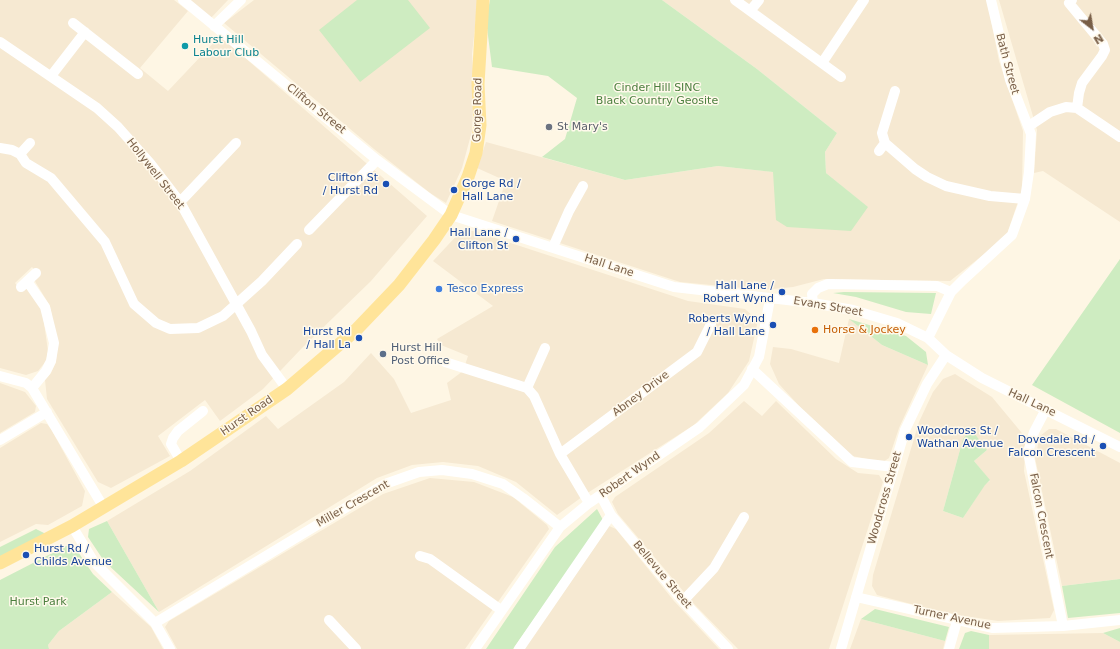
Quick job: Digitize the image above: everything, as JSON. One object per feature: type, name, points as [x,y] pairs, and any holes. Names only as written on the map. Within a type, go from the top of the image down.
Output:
[{"type":"main road","name":"Gorge Road","points":[[451,215],[468,177],[476,153],[480,125],[478,84],[483,0]]},
{"type":"main road","name":"Hurst Road","points":[[0,563],[104,508],[181,461],[287,388],[356,330],[399,285],[434,240],[451,215]]},
{"type":"street","name":"Clifton Street","points":[[183,0],[377,160],[451,215]]},
{"type":"street","points":[[214,26],[241,0]]},
{"type":"street","points":[[735,0],[841,76]]},
{"type":"street","points":[[750,11],[759,0]]},
{"type":"street","points":[[822,63],[864,0]]},
{"type":"street","name":"Bath Street","points":[[928,338],[951,292],[962,280],[1012,236],[1025,199],[1029,172],[1031,134],[1010,80],[991,0]]},
{"type":"street","points":[[1072,0],[1069,3],[1103,44],[1105,50],[1082,83],[1077,108]]},
{"type":"street","points":[[73,23],[138,74]]},
{"type":"street","points":[[51,76],[85,32]]},
{"type":"street","name":"Hollywell Street","points":[[1,42],[97,108],[118,127],[180,202],[235,305],[251,331],[262,355],[287,388]]},
{"type":"street","points":[[897,97],[882,133],[882,147],[927,177],[946,186],[990,196],[1025,199]]},
{"type":"street","points":[[1029,126],[1050,112],[1066,108],[1077,108],[1120,137]]},
{"type":"street","points":[[20,154],[30,143]]},
{"type":"street","points":[[180,202],[236,143]]},
{"type":"street","points":[[0,148],[12,150],[20,154],[26,163],[51,178],[94,228],[112,255],[126,290],[134,304],[144,315],[156,323],[170,329],[198,328],[223,316],[262,281],[297,244]]},
{"type":"street","points":[[309,230],[377,160]]},
{"type":"street","points":[[553,247],[583,186]]},
{"type":"street","name":"Hall Lane","points":[[451,215],[674,287],[770,299]]},
{"type":"street","points":[[32,388],[48,366],[54,343],[45,307],[24,284],[36,273]]},
{"type":"street","points":[[813,303],[812,294],[818,288],[828,284],[938,286],[951,292]]},
{"type":"street","name":"Evans Street","points":[[770,299],[813,303],[853,310],[896,323],[928,338],[946,355]]},
{"type":"street","name":"Robert Wynd","points":[[475,649],[560,528],[589,503],[700,427],[744,385],[759,357],[770,299]]},
{"type":"street","name":"Abney Drive","points":[[560,454],[697,352],[711,324]]},
{"type":"street","points":[[527,388],[545,348]]},
{"type":"street","name":"Hall Lane","points":[[946,355],[982,378],[1120,447]]},
{"type":"street","name":"Woodcross Street","points":[[841,649],[905,430],[927,384],[946,355]]},
{"type":"street","points":[[445,362],[527,388],[534,396],[560,454],[589,503]]},
{"type":"street","points":[[752,370],[852,462],[894,467]]},
{"type":"street","points":[[0,376],[26,383],[32,388],[104,508]]},
{"type":"street","name":"Falcon Crescent","points":[[1046,409],[1034,432],[1028,452],[1064,626]]},
{"type":"street","points":[[181,461],[172,444],[173,438],[178,431],[203,411]]},
{"type":"street","points":[[0,440],[47,412]]},
{"type":"street","name":"Miller Crescent","points":[[155,623],[385,484],[419,472],[442,470],[472,474],[503,484],[560,528]]},
{"type":"street","name":"Bellevue Street","points":[[601,496],[611,515],[683,601],[728,649]]},
{"type":"street","points":[[519,649],[611,515]]},
{"type":"street","points":[[683,601],[714,568],[744,517]]},
{"type":"street","points":[[72,526],[94,562],[155,623],[170,649]]},
{"type":"street","points":[[420,556],[430,559],[501,610]]},
{"type":"street","name":"Turner Avenue","points":[[856,597],[992,628],[1064,626],[1120,620]]},
{"type":"street","points":[[329,620],[356,649]]},
{"type":"street","points":[[949,649],[957,621]]},
{"type":"shaded area","points":[[0,0],[174,0],[188,11],[140,68],[168,91],[220,36],[427,216],[371,281],[302,348],[263,389],[220,421],[205,400],[158,436],[170,456],[111,488],[98,482],[47,399],[45,380],[51,373],[56,362],[57,345],[50,306],[34,279],[38,274],[32,267],[15,283],[21,290],[25,288],[28,289],[42,309],[48,351],[46,361],[38,371],[26,375],[0,368]]},
{"type":"shaded area","points":[[189,0],[228,0],[210,19]]},
{"type":"shaded area","points":[[254,0],[478,0],[472,54],[474,83],[472,131],[462,168],[446,203],[430,193],[374,149],[224,23]]},
{"type":"shaded area","points":[[662,0],[987,0],[999,61],[1023,131],[1022,190],[1006,237],[950,281],[824,279],[793,287],[763,290],[680,282],[492,221],[506,181],[477,168],[486,142],[625,180],[718,166],[774,172],[867,207],[826,173],[825,152],[837,133],[757,69]]},
{"type":"shaded area","points":[[999,0],[1120,0],[1120,222],[1043,171],[1034,173],[1037,130]]},
{"type":"shaded area","points":[[461,231],[474,231],[688,301],[745,309],[755,318],[757,325],[749,361],[728,393],[694,425],[589,492],[557,515],[516,482],[478,466],[443,462],[412,465],[377,478],[159,612],[107,521],[190,471],[266,416],[278,429],[344,382],[371,353],[394,379],[411,413],[451,400],[447,383],[463,371],[468,356],[441,345],[437,339],[493,306],[433,261]]},
{"type":"shaded area","points":[[849,319],[882,345],[928,365],[899,428],[889,458],[883,462],[852,456],[800,407],[779,384],[770,364],[773,347],[791,349],[839,363]]},
{"type":"shaded area","points":[[955,374],[992,397],[1026,438],[1024,471],[1054,610],[1050,618],[998,621],[945,613],[877,595],[872,586],[873,575],[919,422],[933,392],[943,379]],"holes":[[[963,439],[987,450],[974,461],[990,481],[985,484],[963,518],[943,511]]]},
{"type":"shaded area","points":[[0,383],[25,392],[36,406],[35,412],[0,433]]},
{"type":"shaded area","points":[[744,401],[762,416],[776,401],[836,459],[858,473],[879,475],[883,482],[829,649],[738,649],[695,605],[618,514],[612,502],[615,497],[709,433]]},
{"type":"shaded area","points":[[41,423],[47,424],[51,429],[85,491],[82,506],[48,525],[36,524],[0,542],[0,448]]},
{"type":"shaded area","points":[[1049,429],[1056,429],[1120,463],[1120,579],[1062,586],[1035,458],[1040,436]]},
{"type":"shaded area","points":[[430,478],[474,482],[513,497],[547,525],[549,529],[465,649],[177,649],[165,627],[169,621],[383,494]]},
{"type":"shaded area","points":[[609,526],[616,529],[674,601],[719,649],[524,649]]},
{"type":"shaded area","points":[[112,592],[151,627],[163,649],[49,649],[48,645],[59,631]]},
{"type":"shaded area","points":[[861,619],[945,641],[943,649],[850,649]]},
{"type":"shaded area","points":[[1103,633],[1120,642],[1120,649],[989,649],[989,635]]},
{"type":"green space","points":[[357,0],[408,0],[430,28],[360,82],[319,30]]},
{"type":"green space","name":"Cinder Hill SINC Black Country Geosite","points":[[490,0],[662,0],[757,69],[837,133],[825,152],[826,173],[868,207],[851,231],[787,227],[776,220],[773,172],[718,166],[625,180],[542,157],[565,139],[577,98],[548,76],[492,67],[486,20]]},
{"type":"green space","points":[[1120,259],[1120,433],[1032,385]]},
{"type":"green space","points":[[833,293],[936,293],[931,314],[906,312],[856,297]]},
{"type":"green space","points":[[849,319],[906,336],[926,352],[928,365],[882,345]]},
{"type":"green space","points":[[971,429],[987,450],[974,461],[990,480],[963,518],[943,511],[963,439]]},
{"type":"green space","points":[[597,509],[603,520],[513,649],[486,649],[555,547]]},
{"type":"green space","points":[[107,521],[159,612],[104,561],[88,537],[89,529]]},
{"type":"green space","points":[[36,529],[48,535],[0,560],[0,547]]},
{"type":"green space","name":"Hurst Park","points":[[72,543],[93,574],[112,592],[59,631],[48,645],[49,649],[0,649],[0,580]]},
{"type":"green space","points":[[1120,579],[1120,613],[1068,618],[1062,586]]},
{"type":"green space","points":[[875,609],[949,627],[945,641],[861,619]]},
{"type":"green space","points":[[1120,628],[1120,642],[1103,633]]},
{"type":"green space","points":[[971,631],[989,635],[989,649],[959,649],[965,633]]},
{"type":"place","name":"Hurst Hill Labour Club","points":[[185,46]]},
{"type":"place","name":"St Mary's","points":[[549,127]]},
{"type":"place","name":"Clifton St / Hurst Rd","points":[[386,184]]},
{"type":"place","name":"Gorge Rd / Hall Lane","points":[[454,190]]},
{"type":"place","name":"Hall Lane / Clifton St","points":[[516,239]]},
{"type":"place","name":"Tesco Express","points":[[439,289]]},
{"type":"place","name":"Hall Lane / Robert Wynd","points":[[782,292]]},
{"type":"place","name":"Roberts Wynd / Hall Lane","points":[[773,325]]},
{"type":"place","name":"Horse & Jockey","points":[[815,330]]},
{"type":"place","name":"Hurst Rd / Hall La","points":[[359,338]]},
{"type":"place","name":"Hurst Hill Post Office","points":[[383,354]]},
{"type":"place","name":"Woodcross St / Wathan Avenue","points":[[909,437]]},
{"type":"place","name":"Dovedale Rd / Falcon Crescent","points":[[1103,446]]},
{"type":"place","name":"Hurst Rd / Childs Avenue","points":[[26,555]]}]
